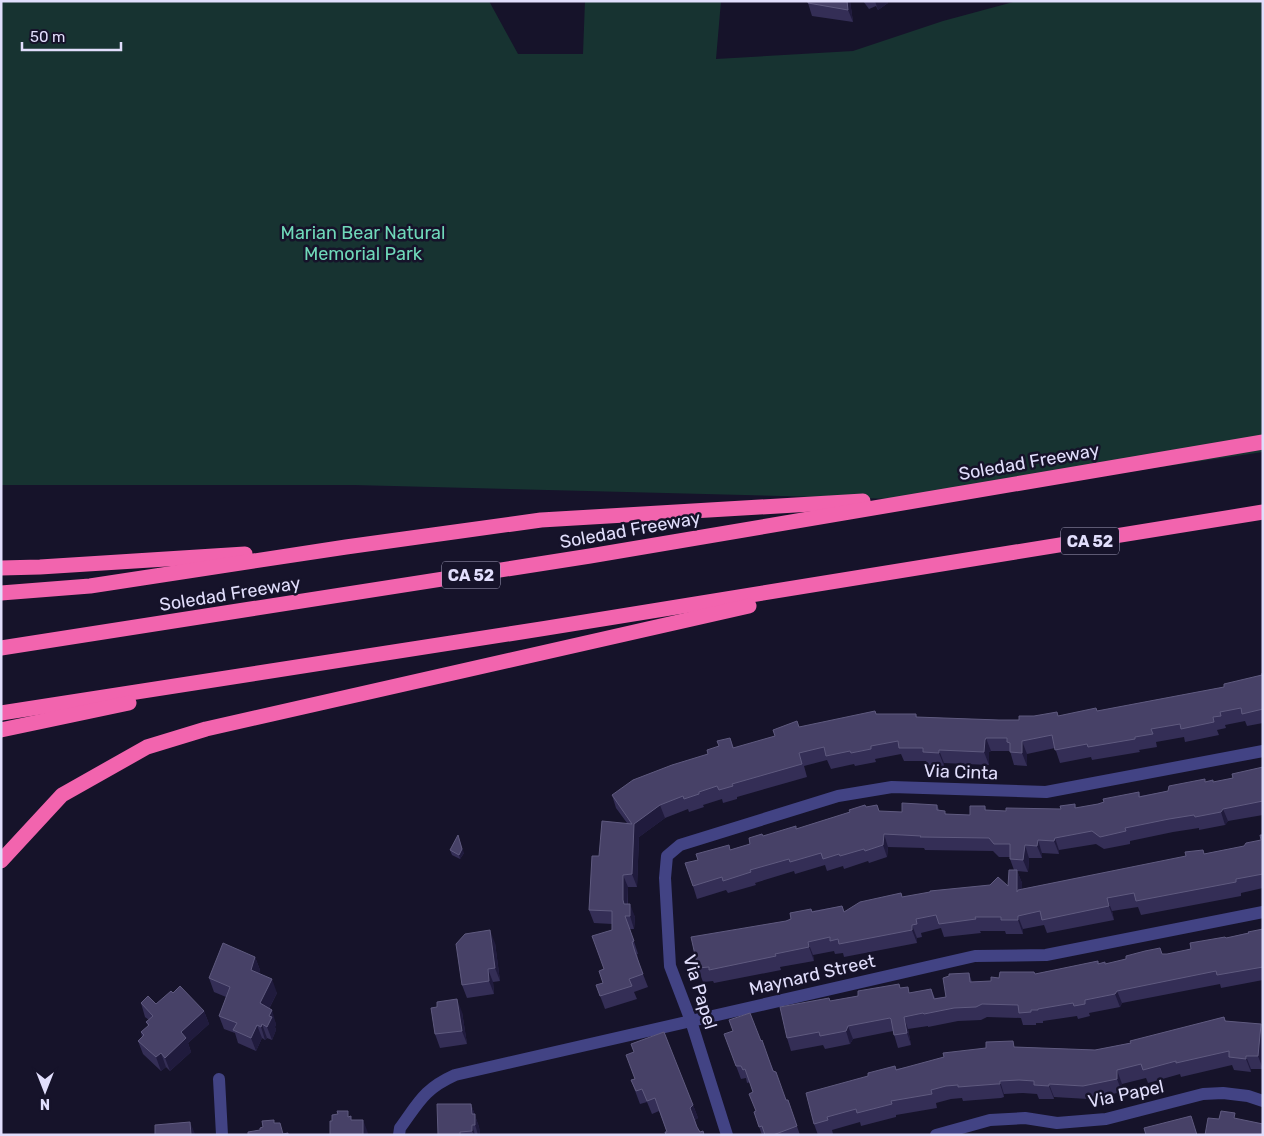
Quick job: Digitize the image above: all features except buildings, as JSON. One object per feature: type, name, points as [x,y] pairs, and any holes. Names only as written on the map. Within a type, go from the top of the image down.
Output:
[{"type":"highway","name":"Soledad Freeway","points":[[1,648],[590,556],[1263,442]]},
{"type":"highway","points":[[1,593],[90,586],[346,547],[541,520],[940,496]]},
{"type":"highway","name":"CA 52","points":[[1,713],[298,668],[1263,512]]},
{"type":"highway","points":[[1,568],[346,547]]},
{"type":"highway","points":[[1,861],[62,795],[148,747],[206,729],[674,622],[917,569]]},
{"type":"highway","points":[[1,730],[298,668]]},
{"type":"street","name":"Via Cinta","points":[[667,856],[680,845],[838,796],[892,788],[1046,792],[1263,751]]},
{"type":"street","name":"Via Papel","points":[[667,856],[665,878],[670,966],[691,1021],[727,1135]]},
{"type":"street","name":"Maynard Street","points":[[399,1135],[400,1128],[424,1094],[440,1082],[455,1075],[974,956],[1046,955],[1263,912]]},
{"type":"street","points":[[220,1079],[222,1135]]},
{"type":"street","name":"Via Papel","points":[[936,1135],[990,1120],[1025,1118],[1057,1129],[1106,1119],[1203,1094],[1223,1093],[1248,1096],[1263,1101]]},
{"type":"green space","name":"Marian Bear Natural Memorial Park","points":[[1,1],[489,1],[518,54],[583,54],[585,1],[721,1],[716,59],[853,51],[943,21],[1017,1],[1263,1],[1263,452],[936,500],[354,485],[1,485]]}]
